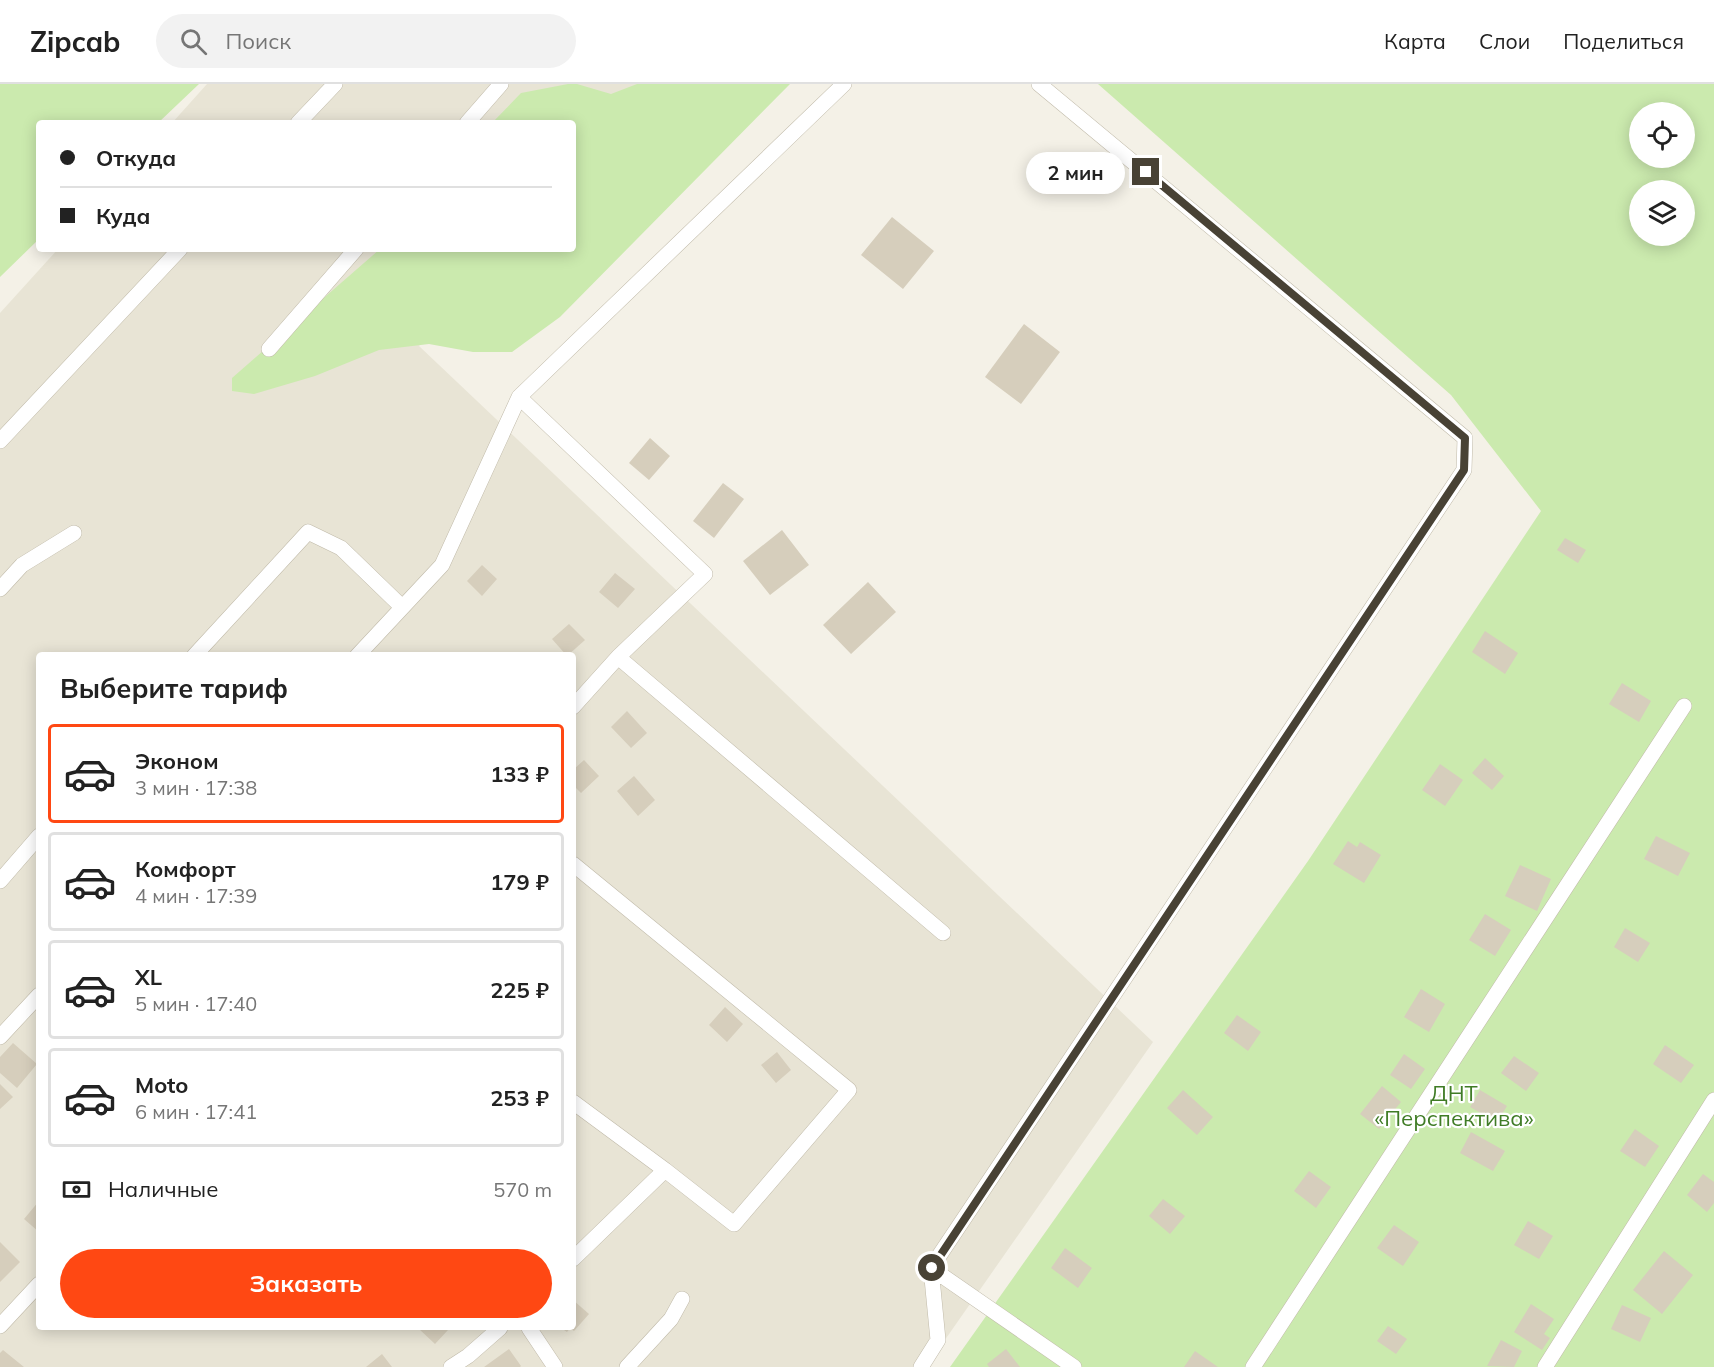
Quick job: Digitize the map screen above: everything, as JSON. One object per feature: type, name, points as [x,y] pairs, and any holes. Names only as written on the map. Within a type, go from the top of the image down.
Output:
[{"type":"street","points":[[301,120],[335,84]]},
{"type":"street","points":[[470,120],[501,84]]},
{"type":"street","points":[[361,652],[442,565],[519,397],[844,84]]},
{"type":"street","points":[[921,1367],[938,1340],[932,1268],[1464,470],[1465,438],[1039,84]]},
{"type":"street","points":[[0,441],[177,252]]},
{"type":"street","points":[[269,349],[353,252]]},
{"type":"street","points":[[519,397],[705,574],[618,657],[576,704]]},
{"type":"street","points":[[199,652],[308,532],[341,548],[402,607]]},
{"type":"street","points":[[0,589],[22,564],[74,533]]},
{"type":"street","points":[[618,657],[943,933]]},
{"type":"street","points":[[1253,1367],[1684,705]]},
{"type":"street","points":[[0,881],[36,839]]},
{"type":"street","points":[[576,866],[849,1090],[734,1224],[576,1103]]},
{"type":"street","points":[[0,1036],[36,998]]},
{"type":"street","points":[[1545,1367],[1714,1100]]},
{"type":"street","points":[[576,1256],[665,1170]]},
{"type":"street","points":[[932,1268],[1074,1367]]},
{"type":"street","points":[[0,1326],[36,1287]]},
{"type":"street","points":[[627,1367],[671,1319],[682,1299]]},
{"type":"street","points":[[451,1367],[468,1356],[498,1330]]},
{"type":"street","points":[[530,1330],[555,1367]]},
{"type":"shaded area","points":[[207,84],[644,84],[576,121],[175,120]]},
{"type":"shaded area","points":[[55,252],[498,252],[419,346],[1153,1042],[926,1367],[0,1367],[0,313]]},
{"type":"green space","points":[[0,84],[199,84],[161,120],[36,120],[36,242],[0,277]]},
{"type":"green space","points":[[568,84],[577,84],[611,94],[637,84],[790,84],[560,317],[512,352],[473,352],[429,344],[379,350],[315,376],[254,394],[232,391],[232,378],[377,252],[576,252],[576,120],[495,120],[521,93]]},
{"type":"green space","name":"ДНТ «Перспектива»","points":[[1098,84],[1714,84],[1714,1367],[950,1367],[1308,861],[1541,511],[1451,395]]},
{"type":"building","points":[[892,217],[934,251],[903,289],[861,255]]},
{"type":"building","points":[[1024,324],[1060,352],[1021,404],[985,377]]},
{"type":"building","points":[[650,438],[670,456],[649,480],[629,463]]},
{"type":"building","points":[[723,483],[744,499],[714,538],[693,521]]},
{"type":"building","points":[[782,530],[809,565],[770,595],[743,561]]},
{"type":"building","points":[[1565,538],[1586,550],[1578,563],[1557,550]]},
{"type":"building","points":[[482,565],[497,579],[482,596],[467,581]]},
{"type":"building","points":[[615,573],[635,589],[618,608],[599,592]]},
{"type":"building","points":[[868,582],[896,612],[851,654],[823,625]]},
{"type":"building","points":[[569,624],[585,640],[572,652],[563,652],[552,639]]},
{"type":"building","points":[[1485,631],[1518,653],[1505,674],[1472,652]]},
{"type":"building","points":[[1622,683],[1651,701],[1639,722],[1609,704]]},
{"type":"building","points":[[627,711],[647,733],[631,748],[611,727]]},
{"type":"building","points":[[1485,758],[1504,776],[1492,790],[1472,773]]},
{"type":"building","points":[[584,760],[599,776],[581,793],[576,788],[576,767]]},
{"type":"building","points":[[1440,764],[1463,780],[1445,806],[1422,790]]},
{"type":"building","points":[[634,776],[655,800],[638,816],[617,791]]},
{"type":"building","points":[[1656,836],[1690,853],[1678,876],[1644,859]]},
{"type":"building","points":[[1348,841],[1357,847],[1360,842],[1381,855],[1364,883],[1333,864]]},
{"type":"building","points":[[1520,865],[1551,879],[1537,911],[1505,896]]},
{"type":"building","points":[[1485,914],[1511,930],[1495,956],[1469,940]]},
{"type":"building","points":[[1625,928],[1650,943],[1638,962],[1614,947]]},
{"type":"building","points":[[1421,989],[1445,1004],[1429,1032],[1404,1017]]},
{"type":"building","points":[[725,1007],[743,1024],[727,1042],[709,1025]]},
{"type":"building","points":[[1237,1015],[1261,1032],[1248,1051],[1224,1033]]},
{"type":"building","points":[[13,1043],[36,1065],[17,1088],[0,1073],[0,1057]]},
{"type":"building","points":[[1665,1045],[1694,1065],[1681,1083],[1653,1064]]},
{"type":"building","points":[[777,1052],[791,1070],[776,1083],[761,1065]]},
{"type":"building","points":[[1404,1054],[1425,1069],[1411,1089],[1390,1075]]},
{"type":"building","points":[[1514,1056],[1539,1073],[1526,1091],[1501,1073]]},
{"type":"building","points":[[0,1084],[13,1097],[0,1109]]},
{"type":"building","points":[[1382,1086],[1401,1102],[1379,1129],[1360,1114]]},
{"type":"building","points":[[1183,1090],[1213,1117],[1197,1135],[1167,1108]]},
{"type":"building","points":[[1480,1090],[1507,1106],[1497,1122],[1470,1107]]},
{"type":"building","points":[[1635,1129],[1659,1146],[1645,1167],[1620,1151]]},
{"type":"building","points":[[1471,1132],[1505,1151],[1493,1171],[1460,1153]]},
{"type":"building","points":[[1309,1171],[1331,1187],[1316,1208],[1294,1191]]},
{"type":"building","points":[[1703,1174],[1714,1182],[1714,1203],[1707,1212],[1687,1195]]},
{"type":"building","points":[[1163,1199],[1185,1216],[1170,1234],[1149,1216]]},
{"type":"building","points":[[36,1205],[36,1229],[24,1219]]},
{"type":"building","points":[[1528,1221],[1553,1236],[1539,1259],[1514,1245]]},
{"type":"building","points":[[1394,1225],[1419,1242],[1403,1266],[1377,1248]]},
{"type":"building","points":[[0,1242],[20,1262],[0,1282]]},
{"type":"building","points":[[1065,1248],[1092,1268],[1078,1288],[1051,1268]]},
{"type":"building","points":[[1664,1251],[1693,1275],[1662,1314],[1633,1290]]},
{"type":"building","points":[[576,1303],[589,1314],[576,1329]]},
{"type":"building","points":[[1531,1304],[1554,1319],[1544,1334],[1550,1338],[1542,1350],[1514,1332]]},
{"type":"building","points":[[1622,1305],[1651,1318],[1640,1342],[1611,1329]]},
{"type":"building","points":[[1388,1326],[1407,1339],[1396,1354],[1377,1341]]},
{"type":"building","points":[[420,1330],[448,1330],[435,1344]]},
{"type":"building","points":[[1501,1340],[1522,1351],[1514,1367],[1487,1366]]},
{"type":"building","points":[[509,1349],[520,1367],[484,1367]]},
{"type":"building","points":[[1006,1349],[1020,1367],[989,1367],[987,1364]]},
{"type":"building","points":[[3,1350],[24,1367],[0,1367],[0,1353]]},
{"type":"building","points":[[1195,1351],[1218,1367],[1184,1367]]},
{"type":"building","points":[[382,1354],[392,1367],[366,1367]]},
{"type":"route","points":[[932,1268],[1464,470],[1465,438],[1146,172]]}]
